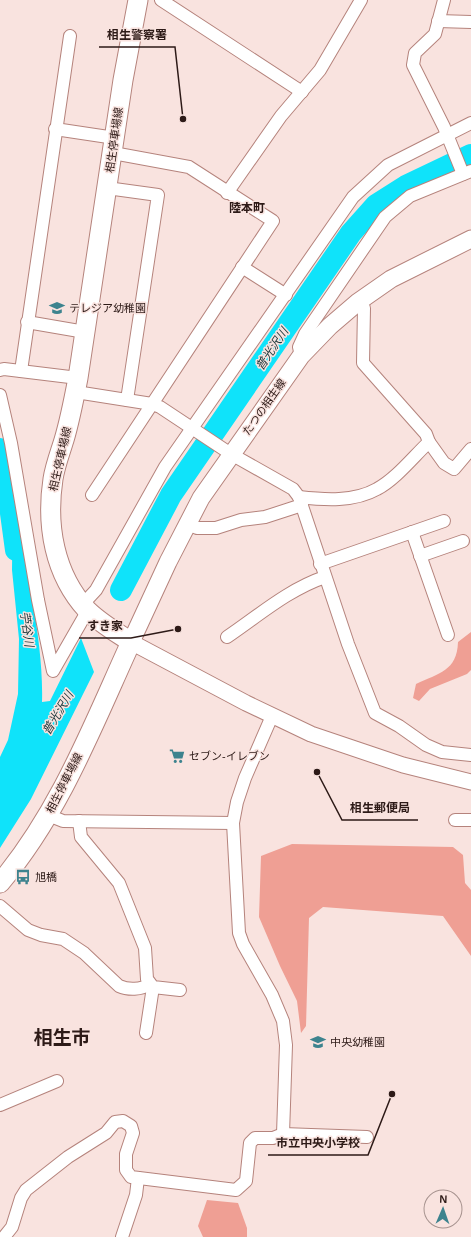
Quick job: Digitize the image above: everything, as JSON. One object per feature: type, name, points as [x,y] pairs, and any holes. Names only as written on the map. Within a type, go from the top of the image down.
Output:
[{"type":"main road","name":"相生停車場線","points":[[0,882],[27,848],[61,792],[131,642],[113,630],[85,607],[63,574],[54,549],[51,509],[53,477],[77,385],[126,59],[138,0]]},
{"type":"main road","name":"たつの相生線","points":[[131,642],[200,498],[228,452],[301,356],[330,326],[358,302],[391,279],[471,239]]},
{"type":"street","points":[[161,0],[302,92]]},
{"type":"street","points":[[227,193],[277,122],[320,70],[361,0]]},
{"type":"street","points":[[301,356],[299,347],[304,334],[385,217],[410,196],[465,171],[413,65],[415,53],[435,34],[444,0]]},
{"type":"street","points":[[438,21],[471,22]]},
{"type":"street","points":[[20,371],[70,36]]},
{"type":"street","points":[[0,395],[11,443],[38,600],[53,671],[85,607],[152,489],[353,197],[367,182],[388,165],[448,139],[471,123]]},
{"type":"street","points":[[55,129],[189,167],[227,193],[273,221],[92,495]]},
{"type":"street","points":[[107,188],[158,195],[127,400]]},
{"type":"street","points":[[242,267],[286,294]]},
{"type":"street","points":[[358,302],[364,308],[364,363],[426,434],[444,463],[454,469],[471,449]]},
{"type":"street","points":[[28,322],[85,332]]},
{"type":"street","points":[[0,370],[20,371],[77,385],[127,400],[152,404],[160,407],[194,428],[228,452],[293,489],[300,501],[320,564],[365,691],[375,713],[400,726],[426,746],[442,752],[471,755]]},
{"type":"street","points":[[187,524],[197,528],[216,528],[242,520],[265,517],[300,501],[324,500],[366,494],[378,489],[390,480],[430,442]]},
{"type":"street","points":[[320,564],[444,521]]},
{"type":"street","points":[[412,532],[448,635]]},
{"type":"street","points":[[420,556],[463,541]]},
{"type":"street","points":[[227,636],[288,595],[313,581],[325,577]]},
{"type":"street","points":[[131,642],[272,716],[311,734],[354,750],[403,765],[471,782]]},
{"type":"street","points":[[272,716],[237,802],[233,823],[239,933],[243,944],[272,996],[283,1021],[286,1045],[282,1134]]},
{"type":"street","points":[[48,815],[63,821],[233,823]]},
{"type":"street","points":[[455,820],[471,820]]},
{"type":"street","points":[[80,821],[81,837],[119,883],[145,948],[147,979],[151,985],[146,1033]]},
{"type":"street","points":[[0,906],[28,930],[41,935],[63,939],[84,953],[119,986],[124,988],[144,988],[151,985],[180,990]]},
{"type":"street","points":[[0,1105],[57,1081]]},
{"type":"street","points":[[4,1237],[12,1227],[20,1198],[26,1190],[68,1157],[106,1133],[115,1122],[123,1121],[131,1126],[133,1132],[126,1154],[126,1170],[131,1177],[236,1190],[246,1180],[250,1143],[254,1138],[273,1138],[282,1134],[367,1137]]},
{"type":"street","points":[[124,1236],[136,1195],[138,1178]]},
{"type":"shaded area","points":[[471,632],[471,670],[467,674],[430,689],[419,701],[413,698],[416,684],[445,670],[454,659],[457,652],[458,642]]},
{"type":"shaded area","points":[[292,844],[453,847],[463,855],[465,883],[471,890],[471,956],[443,916],[323,907],[309,918],[306,1026],[301,1033],[297,1001],[259,917],[261,856]]},
{"type":"shaded area","points":[[207,1200],[238,1203],[247,1228],[247,1237],[203,1237],[198,1226]]},
{"type":"water","points":[[13,493],[24,547],[37,627],[41,664],[42,702],[50,701],[81,638],[94,672],[31,799],[0,848],[0,757],[8,740],[18,694],[19,639],[12,570]]},
{"type":"waterway","name":"普光沢川","points":[[121,590],[171,495],[351,233],[376,205],[406,186],[471,155]]},
{"type":"waterway","name":"苧谷川","points":[[0,449],[5,469],[16,550]]},
{"type":"place","name":"相生警察署","points":[[183,119]]},
{"type":"place","name":"テレジア幼稚園","points":[[57,308]]},
{"type":"place","name":"すき家","points":[[178,629]]},
{"type":"place","name":"セブン-イレブン","points":[[177,756]]},
{"type":"place","name":"相生郵便局","points":[[317,772]]},
{"type":"place","name":"旭橋","points":[[23,877]]},
{"type":"place","name":"中央幼稚園","points":[[318,1042]]},
{"type":"place","name":"市立中央小学校","points":[[392,1094]]},
{"type":"district","name":"陸本町","points":[[247,208]]},
{"type":"district","name":"相生市","points":[[62,1037]]}]
